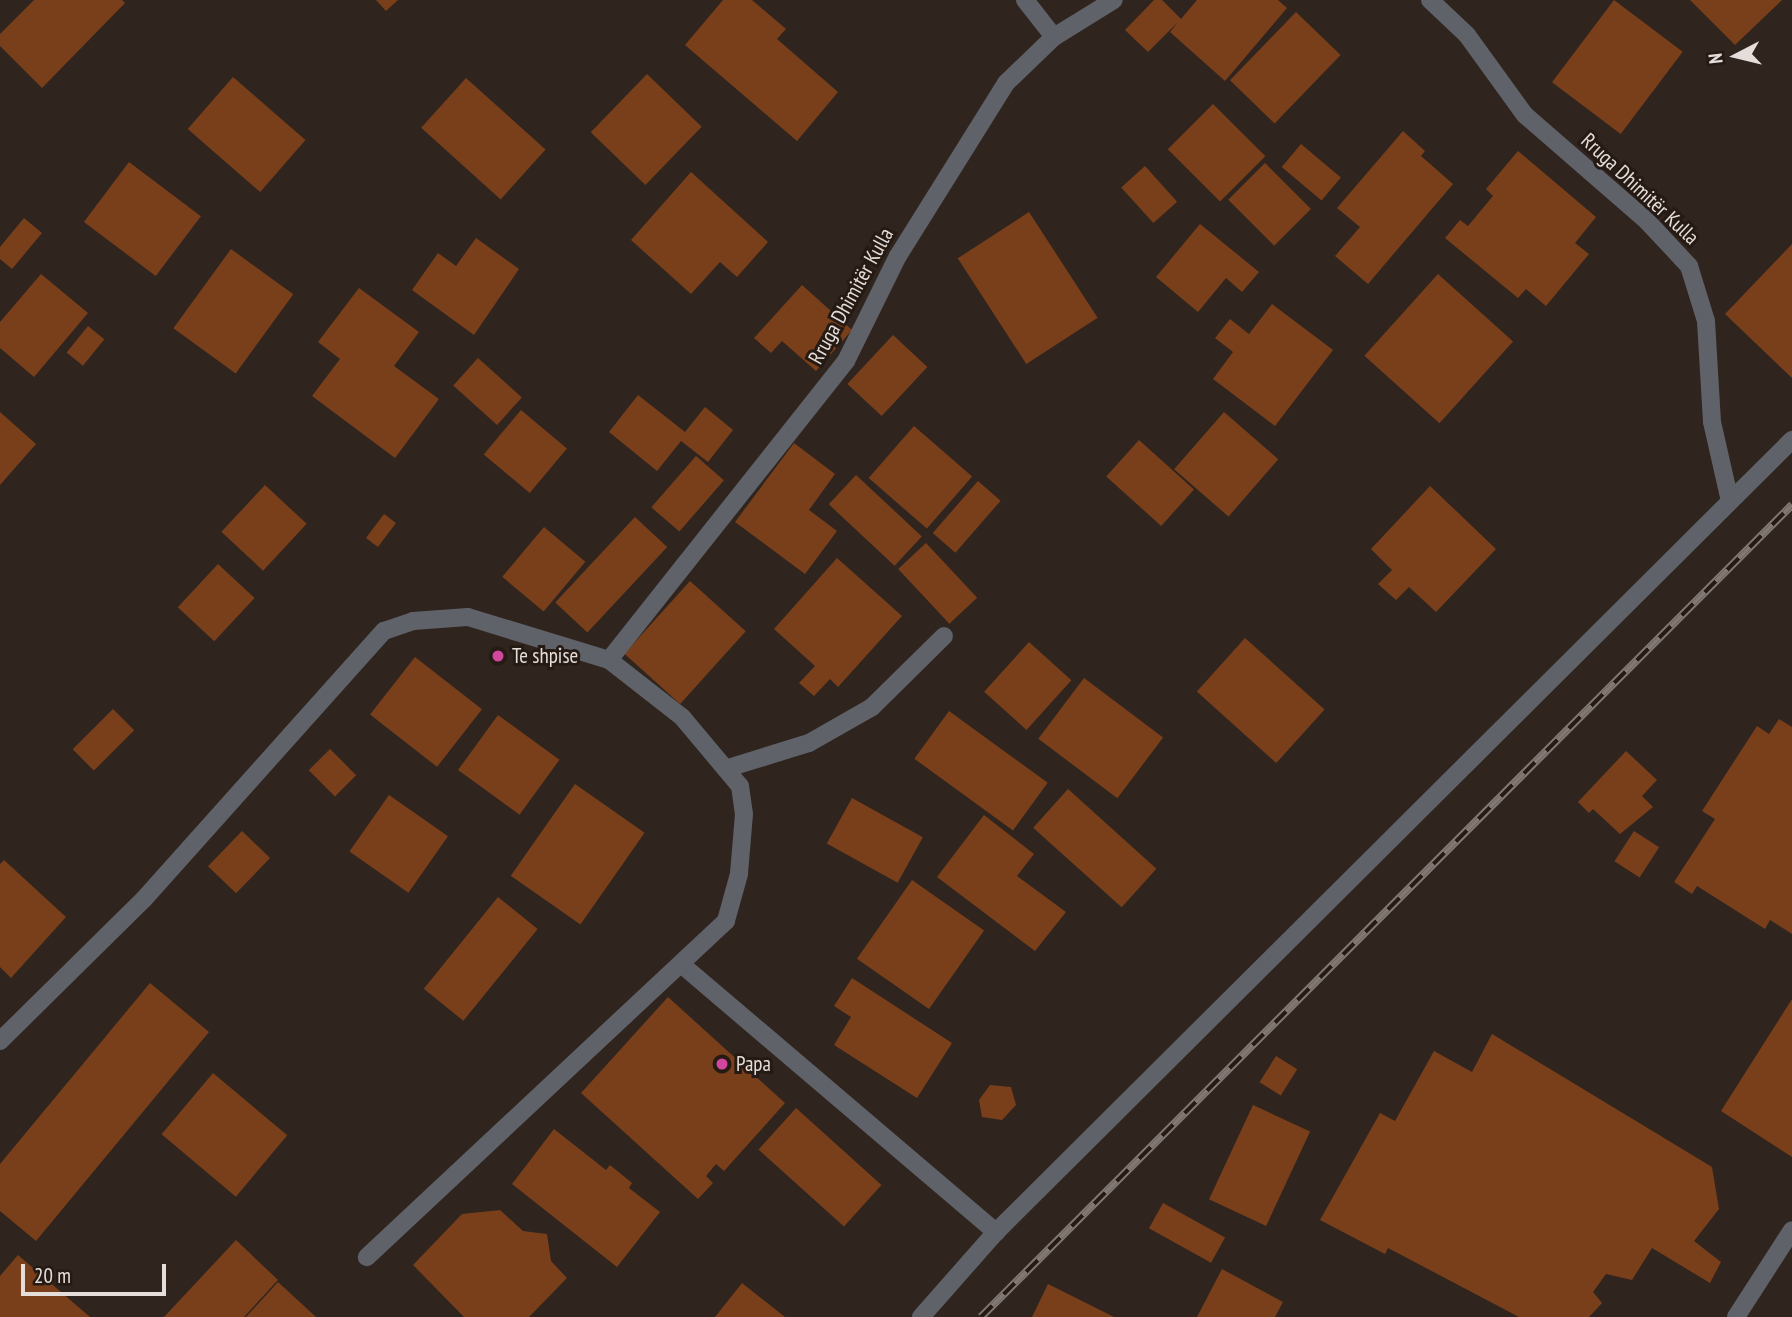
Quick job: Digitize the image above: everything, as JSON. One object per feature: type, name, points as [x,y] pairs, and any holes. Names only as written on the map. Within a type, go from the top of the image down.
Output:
[{"type":"street","points":[[1025,0],[1054,37]]},
{"type":"street","name":"Rruga Dhimitër Kulla","points":[[609,660],[846,361],[898,256],[1006,83],[1054,37],[1114,0]]},
{"type":"street","name":"Rruga Dhimitër Kulla","points":[[1430,0],[1467,34],[1525,115],[1647,221],[1689,266],[1706,321],[1712,422],[1730,501]]},
{"type":"street","points":[[921,1317],[996,1232],[1792,440]]},
{"type":"street","points":[[0,1041],[144,899],[384,631],[413,621],[468,617],[609,660],[682,717],[728,768],[740,786],[744,814],[739,874],[726,921],[367,1257]]},
{"type":"street","points":[[728,768],[809,743],[872,707],[944,636]]},
{"type":"street","points":[[681,964],[996,1232]]},
{"type":"street","points":[[1736,1317],[1792,1230]]},
{"type":"building","points":[[34,0],[122,0],[125,3],[42,88],[0,46],[0,34]]},
{"type":"building","points":[[376,0],[398,0],[386,11]]},
{"type":"building","points":[[723,0],[752,0],[786,29],[777,39],[838,92],[797,141],[685,45]]},
{"type":"building","points":[[1154,0],[1162,0],[1181,19],[1197,0],[1278,0],[1287,8],[1225,81],[1170,32],[1178,22],[1148,52],[1125,30]]},
{"type":"building","points":[[1614,0],[1683,52],[1621,134],[1552,82]]},
{"type":"building","points":[[1690,0],[1782,0],[1735,45]]},
{"type":"building","points":[[1296,12],[1341,55],[1275,123],[1230,80]]},
{"type":"building","points":[[647,74],[702,127],[645,185],[591,132]]},
{"type":"building","points":[[233,77],[305,140],[260,192],[188,129]]},
{"type":"building","points":[[466,78],[546,150],[501,199],[421,128]]},
{"type":"building","points":[[1213,104],[1265,156],[1220,202],[1168,149]]},
{"type":"building","points":[[1403,131],[1425,151],[1421,156],[1453,184],[1368,284],[1335,256],[1360,227],[1337,208]]},
{"type":"building","points":[[1301,144],[1341,177],[1322,200],[1282,167]]},
{"type":"building","points":[[1518,151],[1596,217],[1575,243],[1589,254],[1546,306],[1526,289],[1518,298],[1445,238],[1460,220],[1468,226],[1493,196],[1486,189]]},
{"type":"building","points":[[129,162],[201,216],[156,276],[84,222]]},
{"type":"building","points":[[1265,163],[1311,209],[1274,246],[1228,200]]},
{"type":"building","points":[[1145,166],[1177,202],[1153,223],[1121,187]]},
{"type":"building","points":[[691,172],[768,242],[737,277],[720,262],[691,294],[631,240]]},
{"type":"building","points":[[1029,212],[1098,318],[1026,364],[958,258]]},
{"type":"building","points":[[24,218],[42,233],[12,269],[0,259],[0,247]]},
{"type":"building","points":[[1200,224],[1259,272],[1242,292],[1226,278],[1198,312],[1156,277]]},
{"type":"building","points":[[476,238],[519,269],[474,335],[412,290],[438,253],[456,266]]},
{"type":"building","points":[[1792,244],[1792,378],[1725,314]]},
{"type":"building","points":[[231,249],[293,294],[236,374],[173,328]]},
{"type":"building","points":[[41,274],[88,313],[34,377],[0,348],[0,322]]},
{"type":"building","points":[[1438,274],[1513,342],[1439,423],[1364,356]]},
{"type":"building","points":[[802,285],[852,330],[816,371],[782,341],[771,353],[754,338]]},
{"type":"building","points":[[359,288],[419,332],[394,366],[439,399],[395,458],[312,396],[340,359],[318,342]]},
{"type":"building","points":[[1272,304],[1333,350],[1275,426],[1213,379],[1233,352],[1215,338],[1230,319],[1249,334]]},
{"type":"building","points":[[88,326],[104,339],[83,366],[67,352]]},
{"type":"building","points":[[893,335],[927,367],[882,416],[847,384]]},
{"type":"building","points":[[478,358],[522,397],[497,425],[453,385]]},
{"type":"building","points":[[638,395],[685,432],[705,407],[733,430],[708,462],[681,441],[657,471],[609,432]]},
{"type":"building","points":[[521,410],[567,449],[530,493],[484,454]]},
{"type":"building","points":[[0,412],[36,444],[0,485]]},
{"type":"building","points":[[1224,412],[1278,459],[1228,517],[1174,469]]},
{"type":"building","points":[[914,426],[972,477],[927,529],[869,478]]},
{"type":"building","points":[[1139,440],[1194,490],[1161,526],[1106,476]]},
{"type":"building","points":[[794,443],[835,474],[809,510],[837,531],[805,574],[735,522]]},
{"type":"building","points":[[696,456],[724,480],[679,532],[651,507]]},
{"type":"building","points":[[856,475],[922,536],[895,566],[829,504]]},
{"type":"building","points":[[978,481],[1001,501],[955,553],[933,533]]},
{"type":"building","points":[[265,485],[307,524],[263,571],[221,532]]},
{"type":"building","points":[[1430,486],[1496,549],[1436,612],[1409,587],[1396,600],[1378,584],[1392,570],[1371,549]]},
{"type":"building","points":[[384,514],[396,523],[378,547],[366,538]]},
{"type":"building","points":[[635,517],[667,547],[587,633],[555,603]]},
{"type":"building","points":[[544,527],[585,562],[544,612],[502,577]]},
{"type":"building","points":[[926,543],[977,598],[949,624],[898,569]]},
{"type":"building","points":[[837,558],[902,616],[838,687],[830,679],[814,696],[799,683],[815,666],[774,629]]},
{"type":"building","points":[[218,564],[255,598],[214,641],[178,607]]},
{"type":"building","points":[[690,581],[746,631],[680,704],[624,654]]},
{"type":"building","points":[[1245,638],[1325,710],[1276,763],[1197,692]]},
{"type":"building","points":[[1029,642],[1071,680],[1027,730],[984,692]]},
{"type":"building","points":[[415,657],[482,709],[437,767],[370,715]]},
{"type":"building","points":[[1084,678],[1163,738],[1117,798],[1038,739]]},
{"type":"building","points":[[113,709],[134,730],[94,771],[73,749]]},
{"type":"building","points":[[949,711],[1048,783],[1013,830],[914,759]]},
{"type":"building","points":[[498,715],[559,760],[520,815],[458,770]]},
{"type":"building","points":[[1779,719],[1792,727],[1792,934],[1770,920],[1765,929],[1697,886],[1692,894],[1674,882],[1715,819],[1702,811],[1757,726],[1769,734]]},
{"type":"building","points":[[330,749],[356,775],[335,796],[309,770]]},
{"type":"building","points":[[1626,751],[1657,780],[1642,796],[1653,807],[1620,834],[1593,809],[1589,813],[1578,802]]},
{"type":"building","points":[[575,784],[645,833],[580,924],[511,876]]},
{"type":"building","points":[[1068,789],[1156,869],[1122,907],[1033,828]]},
{"type":"building","points":[[389,795],[448,836],[408,893],[349,852]]},
{"type":"building","points":[[852,798],[923,837],[898,883],[827,843]]},
{"type":"building","points":[[984,815],[1034,854],[1017,876],[1066,912],[1035,951],[937,877]]},
{"type":"building","points":[[242,831],[270,858],[236,893],[208,866]]},
{"type":"building","points":[[1634,831],[1659,847],[1640,878],[1614,861]]},
{"type":"building","points":[[4,860],[66,917],[11,978],[0,967],[0,864]]},
{"type":"building","points":[[912,880],[984,930],[929,1009],[857,959]]},
{"type":"building","points":[[498,897],[538,929],[463,1021],[424,989]]},
{"type":"building","points":[[852,978],[952,1043],[917,1098],[834,1045],[851,1017],[834,1006]]},
{"type":"building","points":[[150,983],[209,1032],[36,1241],[0,1211],[0,1164]]},
{"type":"building","points":[[668,997],[785,1103],[724,1171],[716,1164],[706,1176],[713,1183],[698,1199],[581,1093]]},
{"type":"building","points":[[1792,999],[1792,1157],[1721,1111]]},
{"type":"building","points":[[1492,1034],[1712,1167],[1719,1209],[1694,1241],[1721,1262],[1710,1283],[1652,1248],[1632,1280],[1606,1274],[1593,1292],[1602,1303],[1589,1317],[1519,1317],[1388,1248],[1385,1254],[1320,1220],[1380,1113],[1395,1121],[1434,1051],[1472,1072]]},
{"type":"building","points":[[1276,1056],[1297,1069],[1281,1096],[1260,1082]]},
{"type":"building","points":[[213,1073],[287,1135],[236,1197],[162,1134]]},
{"type":"building","points":[[990,1085],[1011,1087],[1016,1105],[1002,1120],[982,1117],[979,1100]]},
{"type":"building","points":[[1253,1105],[1310,1132],[1266,1226],[1209,1199]]},
{"type":"building","points":[[796,1108],[881,1185],[844,1227],[759,1150]]},
{"type":"building","points":[[554,1129],[606,1170],[610,1165],[632,1183],[629,1188],[660,1212],[617,1267],[512,1184]]},
{"type":"building","points":[[1163,1203],[1225,1237],[1211,1263],[1149,1228]]},
{"type":"building","points":[[500,1210],[523,1231],[547,1234],[551,1261],[567,1278],[529,1317],[464,1317],[413,1265],[462,1214]]},
{"type":"building","points":[[236,1240],[278,1280],[244,1317],[164,1317]]},
{"type":"building","points":[[18,1255],[90,1317],[0,1317],[0,1276]]},
{"type":"building","points":[[1222,1269],[1283,1302],[1275,1317],[1197,1317]]},
{"type":"building","points":[[278,1282],[316,1317],[246,1317]]},
{"type":"building","points":[[742,1283],[785,1317],[715,1317]]},
{"type":"building","points":[[1048,1284],[1114,1317],[1032,1317]]},
{"type":"railway","points":[[981,1317],[1792,505]]},
{"type":"place","name":"Te shpise","points":[[498,656]]},
{"type":"place","name":"Papa","points":[[722,1064]]}]
